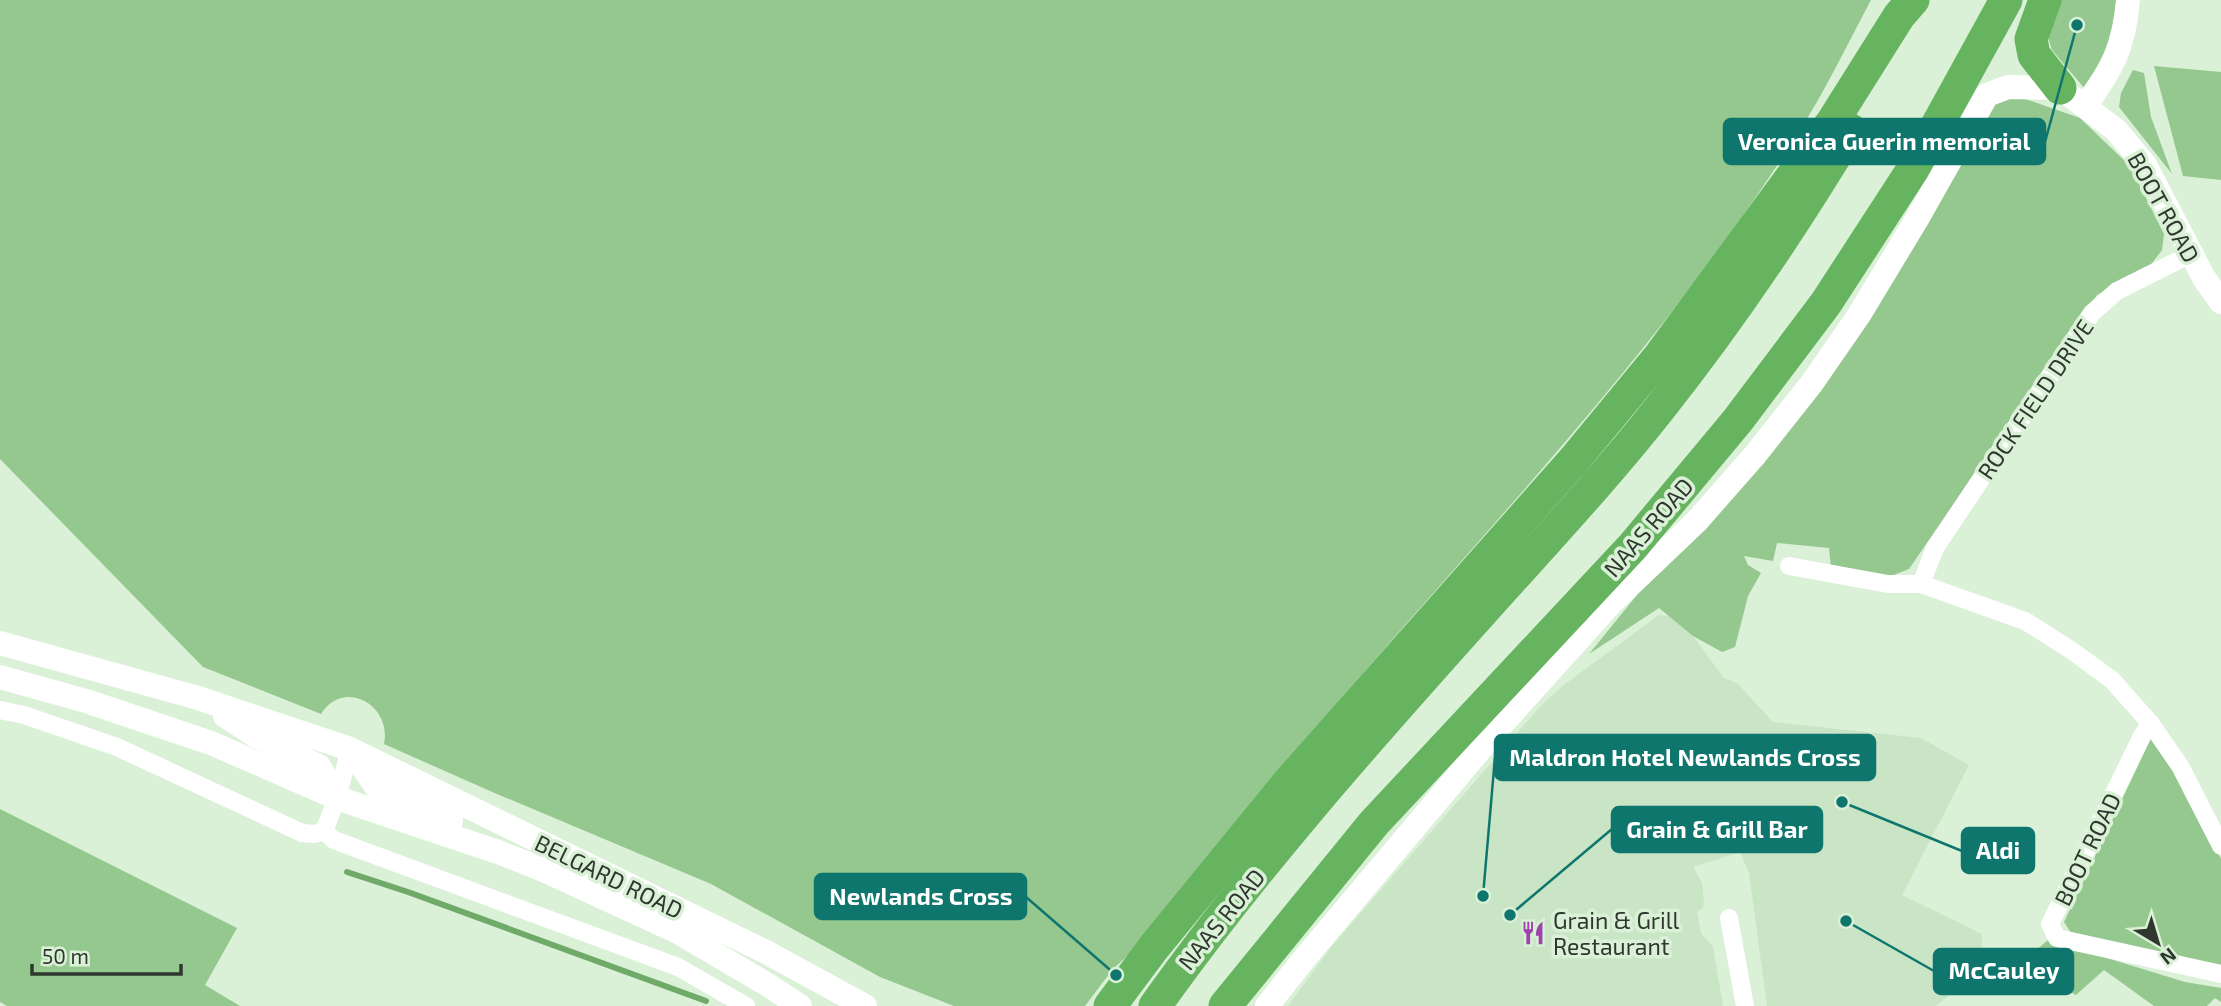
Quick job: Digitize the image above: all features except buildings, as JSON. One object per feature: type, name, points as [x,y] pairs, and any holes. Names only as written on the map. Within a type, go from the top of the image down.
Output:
[{"type":"highway","points":[[1110,1006],[1153,947],[1288,783],[1574,460],[1660,357],[1833,121],[1899,16],[1913,0]]},
{"type":"highway","name":"NAAS ROAD","points":[[1155,1006],[1182,967],[1313,805],[1660,409],[1802,210],[1869,99],[1922,0]]},
{"type":"highway","points":[[1612,602],[1697,505],[1762,424],[1854,296],[1973,86],[2007,0]]},
{"type":"highway","name":"NAAS ROAD","points":[[1225,1006],[1374,823],[1633,546],[1738,420],[1826,303],[1913,169],[2007,0]]},
{"type":"highway","points":[[2045,0],[2031,39],[2034,55],[2073,97]]},
{"type":"main road","points":[[1267,1006],[1494,733],[1612,602],[1697,521],[1755,455],[1812,383],[1886,273],[1987,95],[2008,87],[2073,97],[2117,57],[2128,0]]},
{"type":"main road","name":"BOOT ROAD","points":[[2073,97],[2116,130],[2145,165],[2204,278],[2221,302]]},
{"type":"main road","name":"BELGARD ROAD","points":[[0,643],[198,698],[350,750],[766,952],[865,1006]]},
{"type":"main road","name":"BELGARD ROAD","points":[[0,677],[86,701],[211,743],[337,798],[501,853],[676,931],[800,1006]]},
{"type":"main road","name":"BELGARD ROAD","points":[[198,698],[256,737],[319,766],[337,798]]},
{"type":"main road","name":"BELGARD ROAD","points":[[350,750],[378,789],[479,834],[501,853]]},
{"type":"main road","points":[[800,972],[844,1006]]},
{"type":"street","name":"ROCK FIELD DRIVE","points":[[1921,584],[1935,548],[2092,313],[2117,291],[2191,254]]},
{"type":"street","points":[[1789,566],[1888,584],[1921,584],[2025,621],[2112,680],[2151,723],[2180,766],[2221,846]]},
{"type":"street","points":[[0,710],[24,715],[117,747],[302,833],[315,834],[324,831]]},
{"type":"street","name":"BOOT ROAD","points":[[2151,723],[2143,734],[2050,924],[2057,938],[2221,974]]},
{"type":"street","points":[[324,831],[337,798],[350,750]]},
{"type":"street","points":[[324,831],[334,840],[408,869],[678,967],[747,1006]]},
{"type":"street","points":[[1729,918],[1745,1006]]},
{"type":"shaded area","points":[[1659,615],[1671,616],[1693,636],[1724,678],[1738,684],[1773,722],[1921,738],[1969,765],[1902,895],[1982,934],[1981,969],[1936,1006],[1767,1006],[1749,873],[1740,852],[1693,867],[1702,883],[1704,903],[1703,908],[1697,912],[1701,933],[1713,947],[1723,1006],[1288,1006],[1332,946],[1538,709],[1561,687]]},
{"type":"green space","points":[[0,0],[1871,0],[1808,117],[1716,253],[1666,319],[1562,446],[1365,671],[1137,947],[1113,969],[1085,1006],[954,1006],[880,977],[711,884],[384,744],[385,730],[381,718],[374,708],[364,701],[353,697],[342,698],[331,703],[321,714],[203,667],[0,459]]},
{"type":"green space","points":[[2051,0],[2117,0],[2117,14],[2091,96],[2052,50],[2043,21]]},
{"type":"green space","points":[[2154,66],[2221,72],[2221,180],[2183,176]]},
{"type":"green space","points":[[2133,70],[2144,73],[2151,117],[2172,174],[2119,107],[2121,93]]},
{"type":"green space","points":[[2017,96],[2080,118],[2130,166],[2164,234],[2162,250],[2149,267],[2097,295],[1909,569],[1891,576],[1831,568],[1829,548],[1777,543],[1773,561],[1744,556],[1748,565],[1761,573],[1748,596],[1735,647],[1722,652],[1693,636],[1659,608],[1589,654],[1650,579],[1753,463],[1985,108]]},
{"type":"green space","points":[[2153,734],[2203,820],[2221,859],[2221,967],[2073,936],[2064,922]]},
{"type":"green space","points":[[0,809],[237,928],[205,985],[240,1006],[7,1006],[0,1002]]},
{"type":"green space","points":[[2048,940],[2185,982],[2221,988],[2221,1002],[2215,998],[2207,1006],[2154,1006],[2104,970],[2076,995],[2029,970],[2028,957]]},
{"type":"waterway","points":[[347,872],[706,1001]]},
{"type":"place","name":"Veronica Guerin memorial","points":[[2077,25]]},
{"type":"place","name":"Aldi","points":[[1842,802]]},
{"type":"place","name":"Maldron Hotel Newlands Cross","points":[[1483,896]]},
{"type":"place","name":"Grain & Grill Bar","points":[[1510,915]]},
{"type":"place","name":"McCauley","points":[[1846,921]]},
{"type":"place","name":"Grain & Grill Restaurant","points":[[1533,933]]},
{"type":"place","name":"Newlands Cross","points":[[1116,975]]}]
